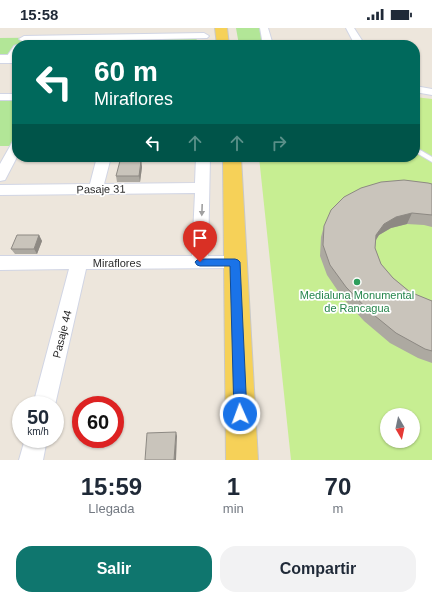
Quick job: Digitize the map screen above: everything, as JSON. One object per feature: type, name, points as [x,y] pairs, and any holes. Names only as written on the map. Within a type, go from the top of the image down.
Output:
[{"type":"main road","points":[[221,28],[222,40]]},
{"type":"main road","points":[[229,28],[230,40]]},
{"type":"main road","points":[[232,162],[242,460]]},
{"type":"street","points":[[22,40],[31,28]]},
{"type":"street","points":[[264,28],[267,40]]},
{"type":"street","points":[[350,28],[357,40]]},
{"type":"street","points":[[82,40],[204,36]]},
{"type":"street","points":[[420,90],[432,92]]},
{"type":"street","points":[[0,97],[12,97]]},
{"type":"street","points":[[0,177],[12,154]]},
{"type":"street","points":[[95,190],[103,162]]},
{"type":"street","points":[[200,262],[203,162]]},
{"type":"street","name":"Pasaje 31","points":[[0,190],[203,188]]},
{"type":"street","name":"Miraflores","points":[[0,263],[235,262]]},
{"type":"street","name":"Pasaje 44","points":[[46,396],[79,263]]},
{"type":"street","points":[[30,460],[33,448]]},
{"type":"lane","points":[[420,152],[432,160]]},
{"type":"green space","points":[[236,28],[267,28],[270,40],[238,40]]},
{"type":"green space","points":[[197,36],[197,40],[12,40],[12,57],[0,57],[0,38]]},
{"type":"green space","points":[[420,98],[432,99],[432,460],[291,460],[260,162],[420,162]]},
{"type":"green space","points":[[0,99],[12,99],[12,144],[11,146],[0,146]]},
{"type":"building","points":[[120,162],[141,162],[139,176],[116,176]]},
{"type":"building","name":"Medialuna Monumental de Rancagua","points":[[404,180],[432,184],[432,215],[412,213],[396,217],[384,224],[376,235],[375,248],[381,264],[393,278],[410,292],[432,301],[432,351],[425,349],[396,333],[369,311],[346,287],[330,265],[323,245],[324,226],[331,210],[344,197],[361,188],[381,182]]},
{"type":"building","points":[[17,235],[39,235],[34,249],[11,249]]},
{"type":"building","points":[[176,432],[174,460],[145,460],[147,433]]},
{"type":"place","name":"Medialuna Monumental de Rancagua","points":[[357,282]]},
{"type":"route","points":[[200,262],[235,262],[240,414]]}]
